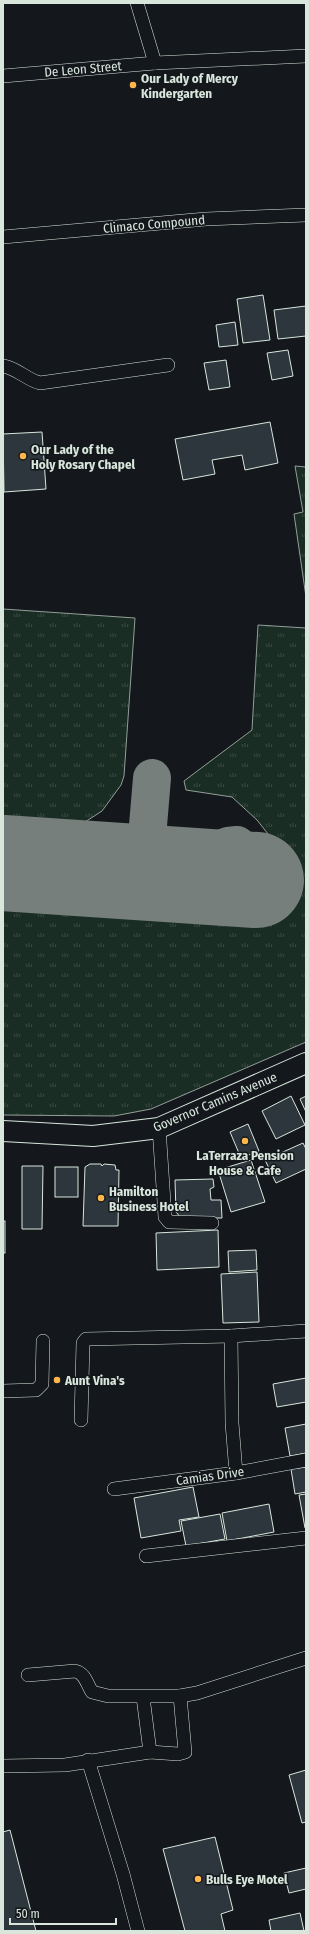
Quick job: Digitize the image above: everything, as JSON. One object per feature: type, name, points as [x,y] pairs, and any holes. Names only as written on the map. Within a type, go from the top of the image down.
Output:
[{"type":"main road","name":"Governor Camins Avenue","points":[[3,1131],[93,1136],[159,1128],[306,1063]]},
{"type":"street","points":[[137,3],[155,63]]},
{"type":"street","name":"De Leon Street","points":[[3,76],[155,63],[306,56]]},
{"type":"street","name":"Climaco Compound","points":[[3,237],[206,219],[306,215]]},
{"type":"street","points":[[3,366],[20,372],[33,382],[40,383],[168,365]]},
{"type":"street","points":[[159,1128],[165,1217],[168,1222],[212,1223]]},
{"type":"street","points":[[81,1420],[83,1343],[86,1338],[231,1336],[306,1331]]},
{"type":"street","points":[[231,1336],[232,1423],[236,1473]]},
{"type":"street","points":[[3,1391],[36,1390],[40,1388],[42,1384],[43,1341]]},
{"type":"street","name":"Camias Drive","points":[[114,1489],[236,1473],[306,1460]]},
{"type":"street","points":[[146,1556],[306,1538]]},
{"type":"street","points":[[28,1675],[75,1671],[80,1672],[92,1692],[108,1696],[180,1696],[197,1693],[306,1658]]},
{"type":"street","points":[[3,1766],[64,1765],[88,1760],[150,1752],[178,1754],[185,1752],[180,1696]]},
{"type":"street","points":[[143,1697],[150,1752]]},
{"type":"street","points":[[88,1760],[123,1874],[138,1931]]},
{"type":"green space","points":[[295,466],[306,467],[306,597],[294,514],[303,512]]},
{"type":"green space","points":[[3,609],[135,618],[124,776],[121,785],[102,811],[85,822],[3,816]]},
{"type":"green space","points":[[258,625],[306,628],[306,1042],[151,1109],[114,1116],[3,1115],[3,905],[259,921],[268,834],[257,820],[232,797],[186,790],[184,781],[252,730]]},
{"type":"building","points":[[263,295],[270,340],[243,343],[237,299]]},
{"type":"building","points":[[306,306],[306,336],[278,339],[274,310]]},
{"type":"building","points":[[235,322],[238,345],[219,347],[216,325]]},
{"type":"building","points":[[288,350],[293,376],[272,380],[267,353]]},
{"type":"building","points":[[226,360],[230,387],[209,390],[204,363]]},
{"type":"building","points":[[270,422],[278,463],[245,470],[242,455],[212,460],[215,474],[183,480],[175,439]]},
{"type":"building","name":"Our Lady of the Holy Rosary Chapel","points":[[42,432],[46,489],[4,492],[3,434]]},
{"type":"building","points":[[291,1096],[305,1125],[276,1139],[262,1111]]},
{"type":"building","points":[[306,1096],[306,1112],[300,1099]]},
{"type":"building","name":"LaTerraza Pension House & Cafe","points":[[248,1124],[259,1151],[241,1158],[230,1132]]},
{"type":"building","points":[[303,1143],[306,1149],[306,1169],[276,1183],[265,1160]]},
{"type":"building","points":[[251,1160],[265,1202],[231,1212],[218,1170]]},
{"type":"building","name":"Hamilton Business Hotel","points":[[90,1164],[101,1164],[102,1166],[104,1164],[115,1165],[116,1170],[119,1170],[118,1226],[83,1226],[85,1167]]},
{"type":"building","points":[[22,1166],[43,1166],[42,1229],[22,1229]]},
{"type":"building","points":[[55,1167],[78,1167],[78,1197],[55,1197]]},
{"type":"building","points":[[213,1179],[214,1187],[210,1189],[211,1200],[221,1200],[222,1218],[181,1218],[176,1212],[175,1180]]},
{"type":"building","points":[[3,1221],[5,1221],[5,1253],[3,1253]]},
{"type":"building","points":[[218,1230],[219,1267],[157,1270],[156,1233]]},
{"type":"building","points":[[256,1250],[257,1270],[229,1272],[228,1251]]},
{"type":"building","points":[[257,1272],[259,1322],[223,1323],[221,1274]]},
{"type":"building","points":[[306,1378],[306,1402],[277,1407],[273,1384]]},
{"type":"building","points":[[306,1424],[306,1453],[290,1456],[285,1428]]},
{"type":"building","points":[[306,1467],[306,1492],[295,1494],[291,1469]]},
{"type":"building","points":[[193,1487],[199,1517],[179,1520],[181,1531],[141,1538],[134,1498]]},
{"type":"building","points":[[306,1494],[306,1528],[305,1528],[299,1495]]},
{"type":"building","points":[[269,1504],[274,1532],[227,1541],[222,1513]]},
{"type":"building","points":[[220,1514],[225,1539],[186,1546],[181,1521]]},
{"type":"building","points":[[306,1770],[306,1822],[302,1823],[289,1775]]},
{"type":"building","points":[[10,1830],[36,1931],[3,1931],[3,1832]]},
{"type":"building","name":"Bulls Eye Motel","points":[[215,1837],[233,1910],[221,1914],[225,1931],[185,1931],[163,1849]]},
{"type":"building","points":[[306,1868],[306,1889],[289,1893],[284,1873]]},
{"type":"building","points":[[300,1913],[304,1931],[271,1931],[269,1920]]},
{"type":"taxiway","points":[[144,873],[152,778]]},
{"type":"taxiway","points":[[155,873],[228,846],[237,845],[241,851],[243,865],[240,881],[232,894],[223,900],[210,902],[174,875]]},
{"type":"runway","points":[[3,863],[256,880]]},
{"type":"place","name":"Our Lady of Mercy Kindergarten","points":[[133,85]]},
{"type":"place","name":"Our Lady of the Holy Rosary Chapel","points":[[23,456]]},
{"type":"place","name":"LaTerraza Pension House & Cafe","points":[[245,1141]]},
{"type":"place","name":"Hamilton Business Hotel","points":[[101,1198]]},
{"type":"place","name":"Aunt Vina's","points":[[57,1380]]},
{"type":"place","name":"Bulls Eye Motel","points":[[198,1879]]}]
